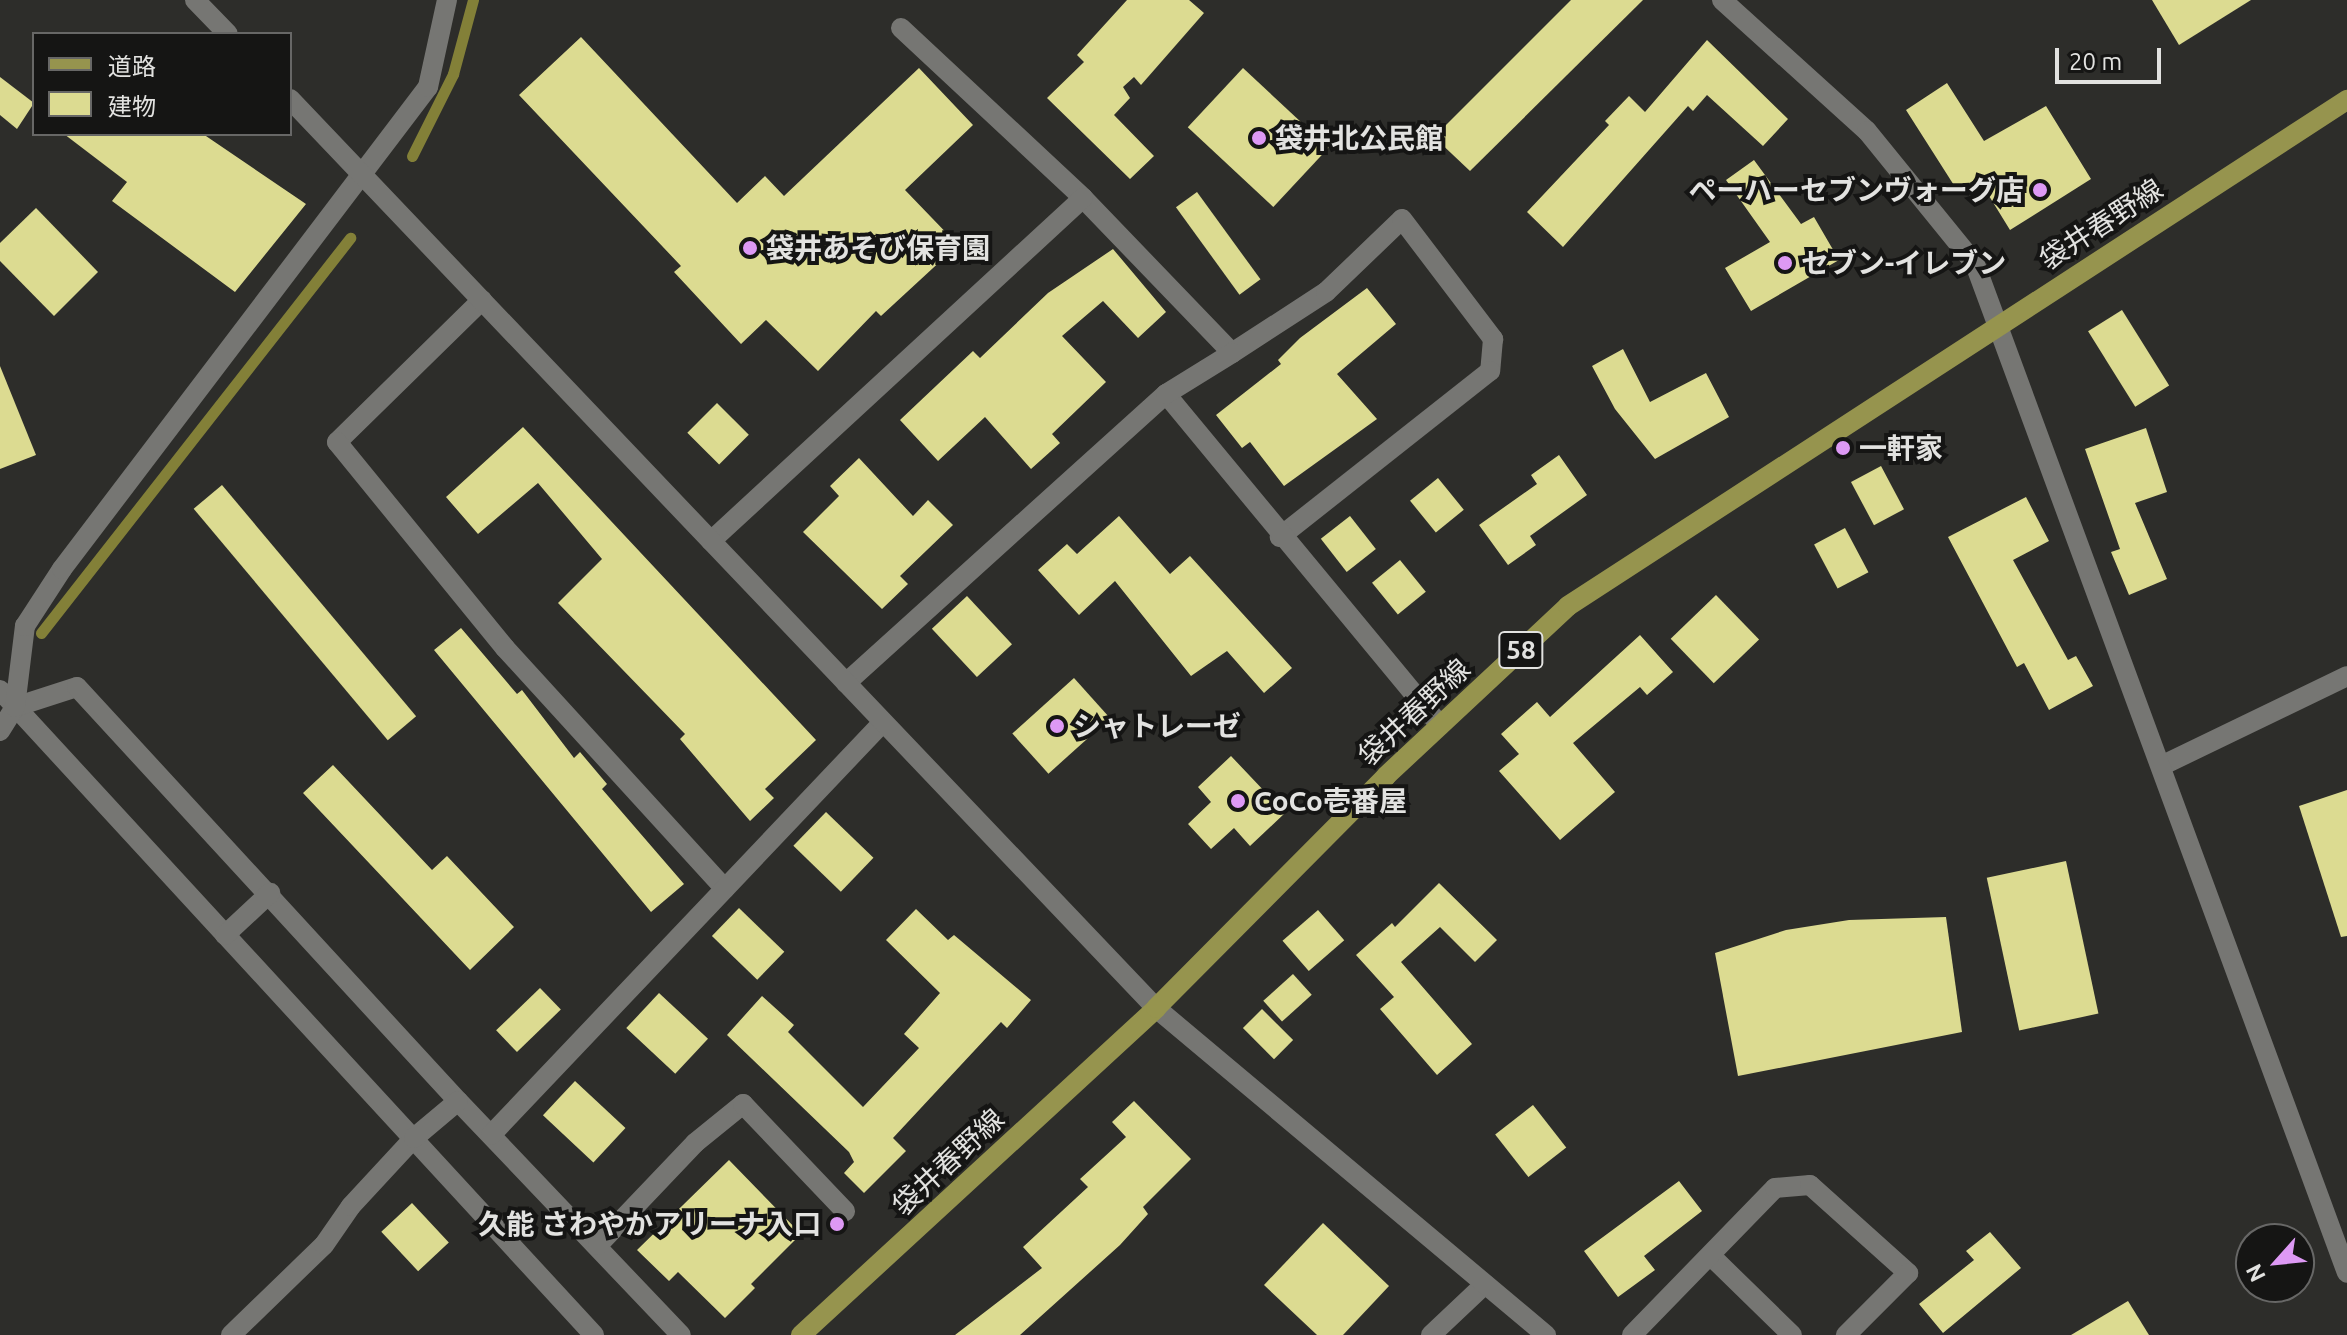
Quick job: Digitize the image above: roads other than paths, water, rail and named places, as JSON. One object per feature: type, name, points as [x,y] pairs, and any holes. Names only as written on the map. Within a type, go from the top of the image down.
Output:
[{"type":"main road","name":"袋井春野線","points":[[801,1335],[1156,1008],[1440,725],[1568,606],[2000,322],[2347,100]]},
{"type":"street","points":[[195,0],[226,32]]},
{"type":"street","points":[[0,731],[15,707],[25,626],[62,569],[364,176],[428,87],[447,0]]},
{"type":"street","points":[[1722,0],[1867,131],[1975,264],[2000,322],[2347,1273]]},
{"type":"street","points":[[901,28],[1083,198],[1232,353]]},
{"type":"street","points":[[292,101],[1156,1008],[1546,1335]]},
{"type":"street","points":[[711,541],[1083,198]]},
{"type":"street","points":[[846,683],[1166,394],[1326,292],[1402,219],[1493,339],[1490,371],[1280,537]]},
{"type":"street","points":[[482,300],[337,442],[505,648],[725,889]]},
{"type":"street","points":[[1166,394],[1280,537],[1440,725]]},
{"type":"street","points":[[2163,765],[2347,676]]},
{"type":"street","points":[[15,707],[77,687],[270,893],[458,1101],[681,1335]]},
{"type":"street","points":[[0,690],[594,1335]]},
{"type":"street","points":[[491,1135],[883,722]]},
{"type":"street","points":[[225,935],[270,893]]},
{"type":"street","points":[[231,1335],[324,1245],[351,1206],[414,1138],[458,1101]]},
{"type":"street","points":[[598,1245],[695,1143],[743,1104],[845,1211]]},
{"type":"street","points":[[1632,1335],[1775,1188],[1810,1185],[1908,1273],[1846,1335]]},
{"type":"street","points":[[1711,1256],[1792,1335]]},
{"type":"street","points":[[1431,1335],[1485,1284]]},
{"type":"waterway","points":[[412,156],[453,74],[473,0]]},
{"type":"waterway","points":[[41,633],[350,238]]},
{"type":"place","name":"袋井北公民館","points":[[1259,138]]},
{"type":"place","name":"ペーハーセブンヴォーグ店","points":[[2040,190]]},
{"type":"place","name":"袋井あそび保育園","points":[[750,248]]},
{"type":"place","name":"セブン-イレブン","points":[[1785,263]]},
{"type":"place","name":"一軒家","points":[[1843,448]]},
{"type":"place","name":"シャトレーゼ","points":[[1057,726]]},
{"type":"place","name":"CoCo壱番屋","points":[[1238,801]]},
{"type":"place","name":"久能 さわやかアリーナ入口","points":[[837,1224]]}]
